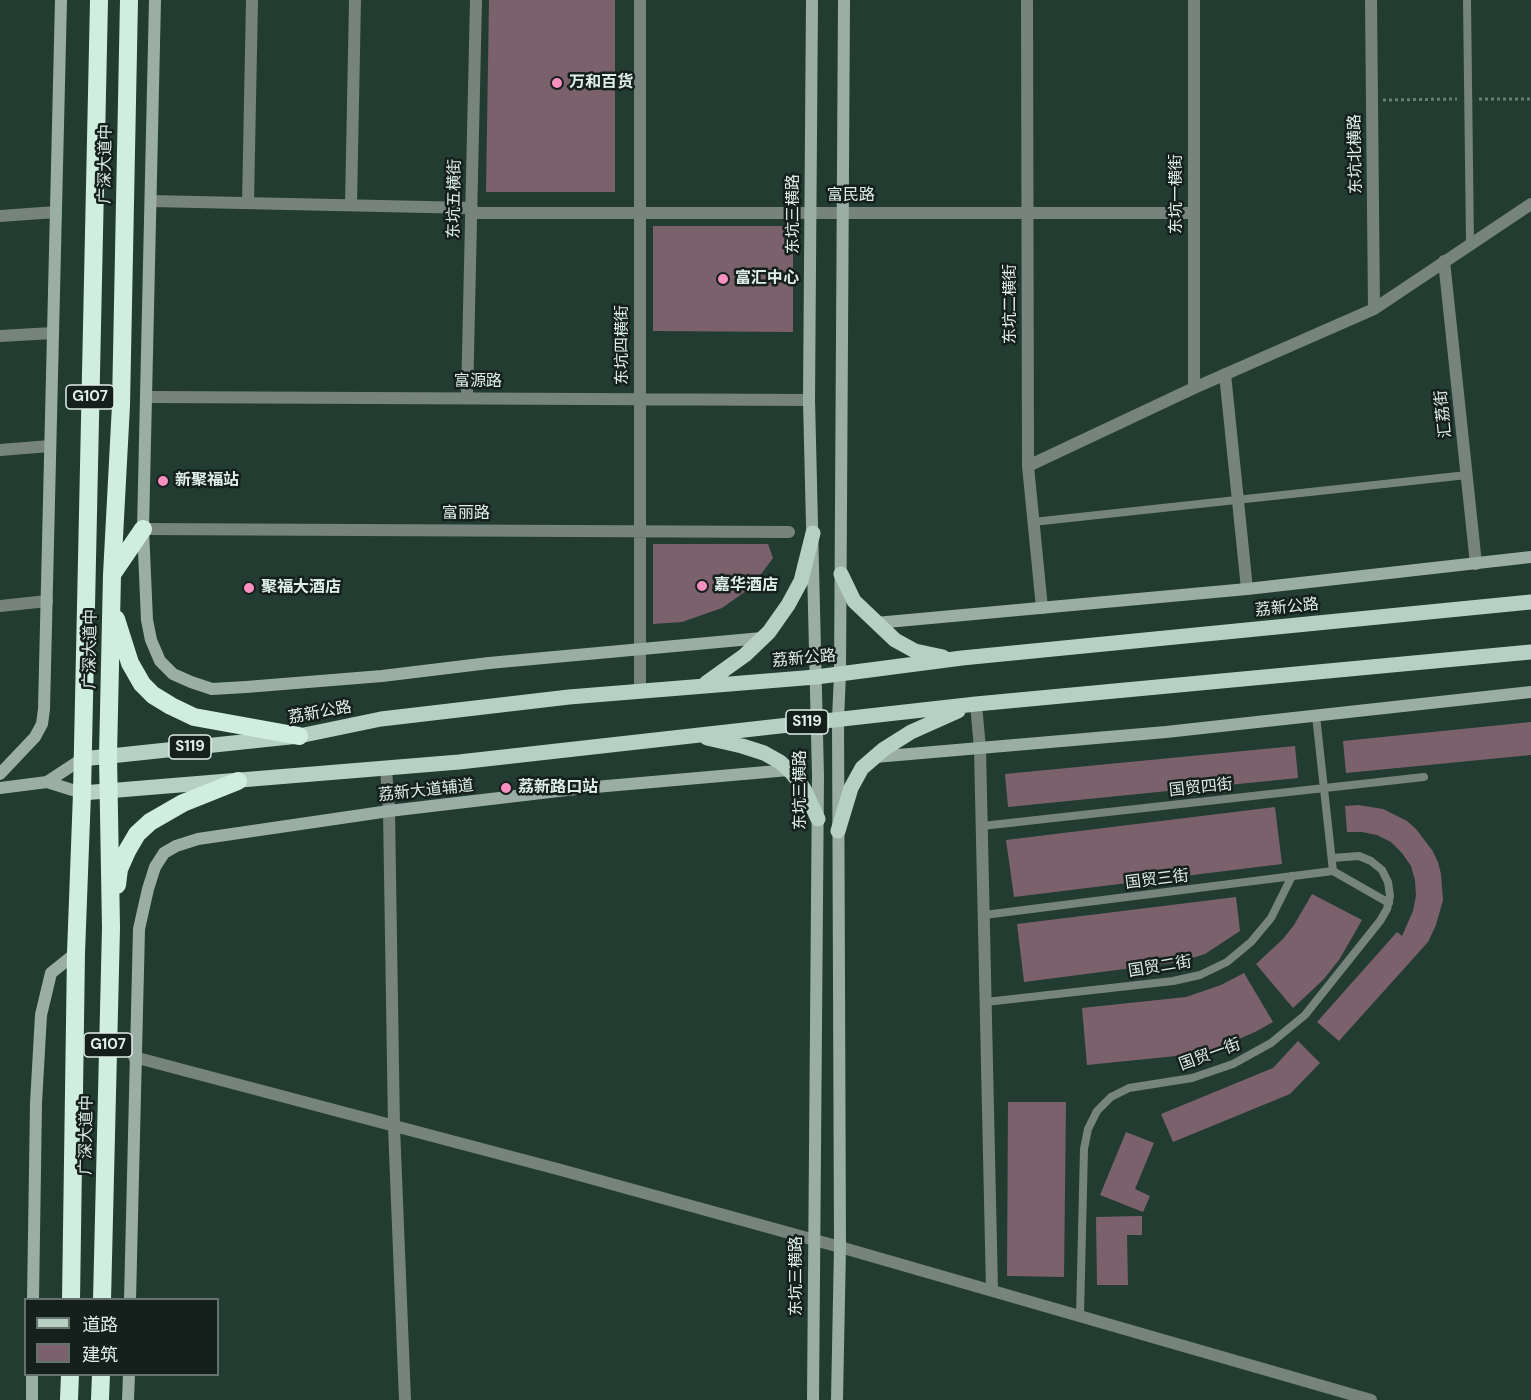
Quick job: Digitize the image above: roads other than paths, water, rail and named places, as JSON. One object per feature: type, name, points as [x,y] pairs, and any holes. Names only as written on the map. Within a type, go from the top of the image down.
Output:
[{"type":"highway","name":"广深大道中","points":[[71,1298],[76,953],[82,793],[99,0]]},
{"type":"highway","name":"广深大道中","points":[[102,1298],[111,928],[107,791],[112,575],[121,405],[129,0]]},
{"type":"highway","points":[[112,575],[144,529]]},
{"type":"highway","points":[[111,603],[130,663],[142,684],[153,694],[194,717],[299,736]]},
{"type":"highway","points":[[111,928],[119,869],[137,834],[162,813],[238,781]]},
{"type":"highway","points":[[69,1400],[70,1376]]},
{"type":"highway","points":[[100,1400],[101,1376]]},
{"type":"main road","points":[[703,685],[746,655],[788,605],[801,581],[813,533]]},
{"type":"main road","points":[[840,574],[854,601],[895,640],[915,651],[954,659]]},
{"type":"main road","name":"荔新公路","points":[[82,759],[299,736],[381,719],[640,690],[816,677],[954,659],[1531,602]]},
{"type":"main road","name":"S119","points":[[82,793],[386,769],[976,704],[1531,652]]},
{"type":"main road","points":[[838,831],[851,788],[862,768],[911,732],[976,704]]},
{"type":"main road","points":[[695,735],[742,746],[764,753],[780,762],[804,789],[818,819]]},
{"type":"street","points":[[0,774],[35,737],[42,724],[45,682],[61,0]]},
{"type":"street","points":[[155,0],[144,529],[147,621],[151,640],[160,661],[173,674],[191,682],[212,688],[246,687],[382,676],[489,663],[762,638]]},
{"type":"street","points":[[248,203],[252,0]]},
{"type":"street","points":[[351,205],[355,0]]},
{"type":"street","name":"东坑五横街","points":[[467,398],[476,0]]},
{"type":"street","name":"东坑四横街","points":[[640,0],[640,690]]},
{"type":"street","name":"东坑三横路","points":[[812,0],[809,399],[818,819],[813,1400]]},
{"type":"street","points":[[837,1400],[840,1247],[838,719],[844,0]]},
{"type":"street","name":"东坑二横街","points":[[1027,0],[1028,466],[1042,608]]},
{"type":"street","name":"东坑一横街","points":[[1194,0],[1194,388]]},
{"type":"street","name":"东坑北横路","points":[[1371,0],[1374,309]]},
{"type":"street","name":"富民路","points":[[151,201],[640,213],[1194,213]]},
{"type":"street","points":[[1028,466],[1194,388],[1374,309],[1531,204]]},
{"type":"street","points":[[0,216],[56,212]]},
{"type":"street","name":"汇荔街","points":[[1444,261],[1476,564]]},
{"type":"street","points":[[0,336],[53,333]]},
{"type":"street","points":[[1225,374],[1247,589]]},
{"type":"street","name":"富源路","points":[[147,397],[809,399]]},
{"type":"street","points":[[0,450],[50,446]]},
{"type":"street","name":"富丽路","points":[[144,529],[789,531]]},
{"type":"street","points":[[876,623],[1247,589],[1531,557]]},
{"type":"street","points":[[0,606],[47,601]]},
{"type":"street","points":[[875,758],[1316,716],[1531,692]]},
{"type":"street","points":[[976,704],[980,749],[992,1290]]},
{"type":"street","points":[[46,782],[82,759]]},
{"type":"street","points":[[386,769],[389,811],[394,1127],[405,1400]]},
{"type":"street","name":"荔新大道辅道","points":[[134,1057],[139,929],[156,867],[164,854],[176,846],[198,839],[243,831],[389,811],[584,788],[789,770]]},
{"type":"street","points":[[0,788],[46,782],[82,793]]},
{"type":"street","points":[[33,1298],[36,1103],[41,1015],[51,973],[76,953]]},
{"type":"street","points":[[130,1298],[134,1057],[561,1170],[840,1247],[1371,1400]]},
{"type":"street","points":[[32,1376],[32,1400]]},
{"type":"street","points":[[128,1400],[129,1376]]},
{"type":"lane","points":[[1467,0],[1470,244]]},
{"type":"lane","points":[[1033,522],[1467,475]]},
{"type":"lane","points":[[1316,716],[1333,871],[1389,903],[1388,882],[1382,870],[1371,861],[1359,856],[1332,858]]},
{"type":"lane","name":"国贸四街","points":[[982,826],[1424,777]]},
{"type":"lane","name":"国贸三街","points":[[984,915],[1333,871]]},
{"type":"lane","name":"国贸二街","points":[[986,1002],[1173,981],[1200,975],[1227,962],[1251,942],[1275,911],[1292,876]]},
{"type":"lane","name":"国贸一街","points":[[1080,1315],[1084,1149],[1088,1130],[1097,1112],[1111,1098],[1129,1088],[1170,1083],[1213,1072],[1271,1043],[1305,1015],[1380,921],[1389,903]]},
{"type":"place","name":"万和百货","points":[[557,83]]},
{"type":"place","name":"富汇中心","points":[[723,279]]},
{"type":"place","name":"新聚福站","points":[[163,481]]},
{"type":"place","name":"嘉华酒店","points":[[702,586]]},
{"type":"place","name":"聚福大酒店","points":[[249,588]]},
{"type":"place","name":"荔新路口站","points":[[506,788]]}]
